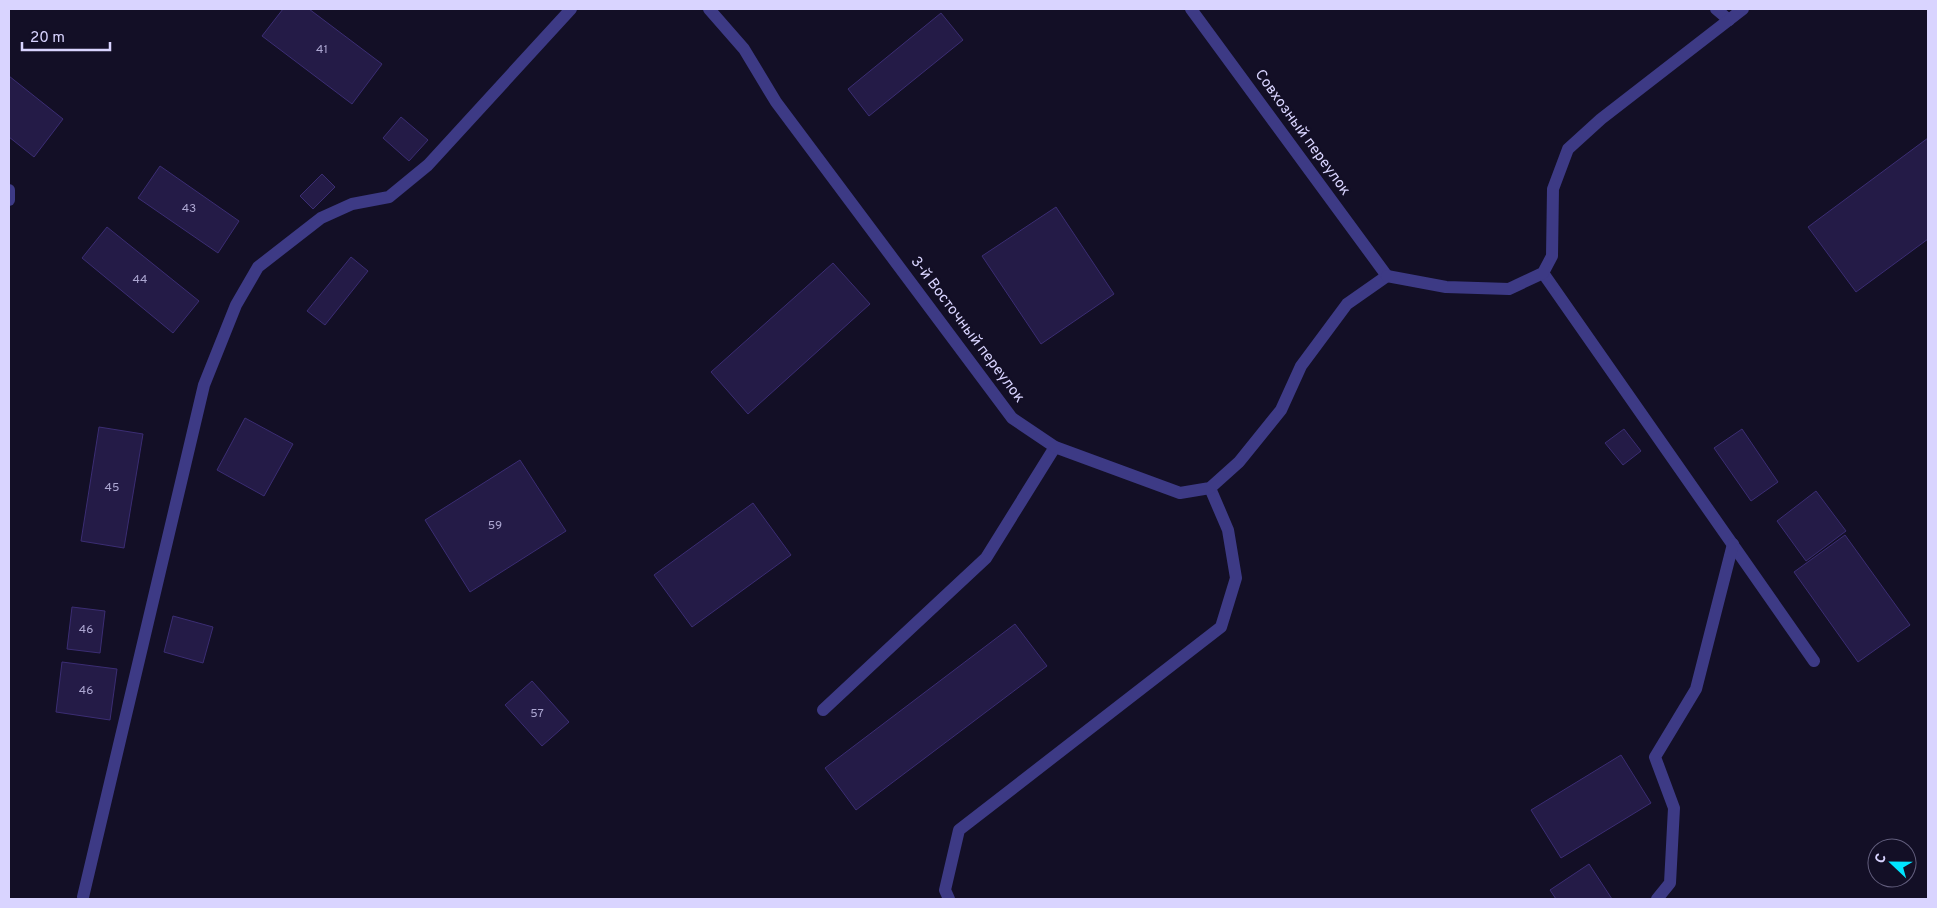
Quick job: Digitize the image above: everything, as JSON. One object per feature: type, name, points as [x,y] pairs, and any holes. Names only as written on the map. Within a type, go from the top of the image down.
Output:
[{"type":"street","points":[[83,897],[204,385],[240,298],[258,267],[321,218],[352,204],[389,197],[428,165],[571,9]]},
{"type":"street","name":"3-й Восточный переулок","points":[[709,9],[744,49],[776,102],[1012,418],[1056,448],[1180,493],[1210,488]]},
{"type":"street","name":"Совхозный переулок","points":[[1191,9],[1387,276]]},
{"type":"street","points":[[1716,9],[1729,20]]},
{"type":"street","points":[[949,899],[945,890],[959,830],[1221,627],[1236,578],[1228,530],[1210,488],[1239,462],[1281,410],[1301,366],[1347,304],[1387,276],[1446,287],[1510,289],[1543,273],[1552,256],[1553,189],[1568,149],[1601,119],[1743,9]]},
{"type":"street","points":[[9,190],[9,200]]},
{"type":"street","points":[[1543,273],[1814,661]]},
{"type":"street","points":[[823,710],[986,558],[1056,448]]},
{"type":"street","points":[[1657,899],[1670,883],[1674,808],[1655,757],[1696,689],[1733,544]]},
{"type":"building","points":[[283,9],[309,9],[382,64],[352,104],[262,36]]},
{"type":"building","points":[[941,13],[963,40],[869,116],[848,89]]},
{"type":"building","points":[[9,76],[63,119],[34,157],[9,137]]},
{"type":"building","points":[[401,117],[428,140],[409,161],[383,138]]},
{"type":"building","points":[[1928,138],[1928,239],[1856,292],[1808,227]]},
{"type":"building","points":[[160,166],[239,221],[218,253],[138,198]]},
{"type":"building","points":[[322,174],[335,187],[313,209],[300,196]]},
{"type":"building","points":[[1056,207],[1114,294],[1041,344],[982,256]]},
{"type":"building","points":[[107,227],[199,301],[173,333],[82,258]]},
{"type":"building","points":[[351,257],[368,271],[325,325],[307,311]]},
{"type":"building","points":[[833,263],[870,304],[748,414],[711,372]]},
{"type":"building","points":[[245,418],[293,444],[264,496],[217,470]]},
{"type":"building","points":[[99,427],[143,434],[124,548],[81,541]]},
{"type":"building","points":[[1624,429],[1641,451],[1623,465],[1605,443]]},
{"type":"building","points":[[1742,429],[1778,482],[1751,501],[1714,448]]},
{"type":"building","points":[[520,460],[566,531],[470,592],[425,520]]},
{"type":"building","points":[[1816,491],[1846,531],[1806,561],[1777,521]]},
{"type":"building","points":[[753,503],[791,555],[692,627],[654,575]]},
{"type":"building","points":[[1845,535],[1910,625],[1858,662],[1794,572]]},
{"type":"building","points":[[72,607],[105,611],[100,653],[67,649]]},
{"type":"building","points":[[173,616],[213,627],[203,663],[164,652]]},
{"type":"building","points":[[1015,624],[1047,666],[856,810],[825,768]]},
{"type":"building","points":[[62,662],[117,669],[110,720],[56,712]]},
{"type":"building","points":[[532,681],[569,722],[542,746],[505,705]]},
{"type":"building","points":[[1621,755],[1651,803],[1561,858],[1531,810]]},
{"type":"building","points":[[1589,864],[1612,899],[1556,899],[1550,890]]}]
